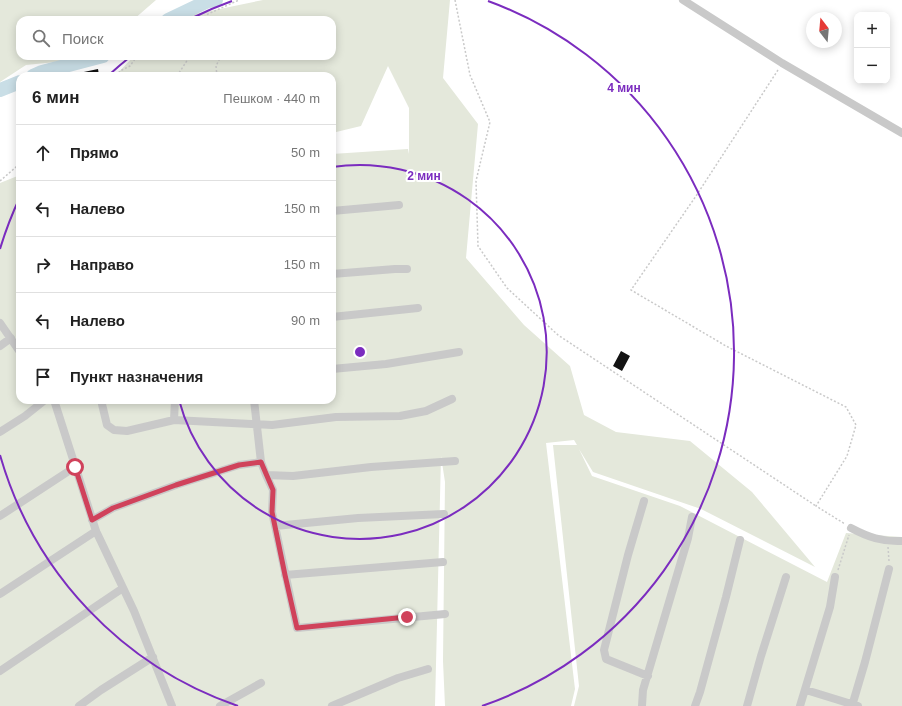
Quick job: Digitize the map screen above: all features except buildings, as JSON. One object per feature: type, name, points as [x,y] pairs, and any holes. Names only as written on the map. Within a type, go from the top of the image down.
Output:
[{"type":"street","points":[[683,0],[782,63],[902,133]]},
{"type":"street","points":[[336,211],[399,206]]},
{"type":"street","points":[[336,274],[407,269]]},
{"type":"street","points":[[336,317],[418,308]]},
{"type":"street","points":[[0,322],[16,346]]},
{"type":"street","points":[[0,346],[11,338]]},
{"type":"street","points":[[336,369],[386,364],[459,352]]},
{"type":"street","points":[[102,404],[107,425],[114,430],[127,431],[174,420],[272,425],[336,417],[400,416],[426,411],[452,399]]},
{"type":"street","points":[[0,432],[25,416],[40,404]]},
{"type":"street","points":[[55,404],[96,531],[134,611],[172,706]]},
{"type":"street","points":[[174,420],[175,404]]},
{"type":"street","points":[[255,404],[261,462],[273,490],[272,512],[297,628],[445,614]]},
{"type":"street","points":[[266,475],[293,476],[371,467],[455,460]]},
{"type":"street","points":[[92,520],[113,508],[176,485],[239,465],[261,462]]},
{"type":"street","points":[[0,516],[75,467]]},
{"type":"street","points":[[644,501],[628,555],[604,650],[606,659],[648,676]]},
{"type":"street","points":[[275,526],[358,518],[444,514]]},
{"type":"street","points":[[642,706],[643,690],[688,538],[692,517]]},
{"type":"street","points":[[851,528],[865,535],[888,541],[902,541]]},
{"type":"street","points":[[0,594],[96,531]]},
{"type":"street","points":[[695,706],[726,597],[740,540]]},
{"type":"street","points":[[285,575],[443,562]]},
{"type":"street","points":[[806,690],[854,705],[889,569]]},
{"type":"street","points":[[747,706],[786,577]]},
{"type":"street","points":[[800,706],[830,607],[835,578]]},
{"type":"street","points":[[0,671],[123,588]]},
{"type":"street","points":[[79,706],[153,657]]},
{"type":"street","points":[[332,706],[398,678],[428,669]]},
{"type":"street","points":[[220,706],[261,683]]},
{"type":"path","points":[[206,16],[239,0]]},
{"type":"path","points":[[455,0],[470,75],[490,122],[476,181],[478,246],[507,288],[558,335],[851,528],[835,578]]},
{"type":"path","points":[[119,72],[130,66],[134,60]]},
{"type":"path","points":[[180,72],[187,60]]},
{"type":"path","points":[[217,72],[216,66],[219,60]]},
{"type":"path","points":[[782,63],[696,196],[631,290],[726,346],[846,407],[856,424],[847,456],[816,506]]},
{"type":"path","points":[[0,180],[16,167]]},
{"type":"path","points":[[888,541],[889,569]]},
{"type":"shaded area","points":[[0,0],[156,0],[138,16],[16,16],[16,60],[65,60],[26,65],[0,82]]},
{"type":"shaded area","points":[[263,0],[450,0],[443,78],[478,124],[466,258],[524,325],[570,366],[584,415],[616,432],[690,441],[752,492],[815,567],[701,509],[593,472],[579,449],[592,476],[680,506],[827,582],[846,533],[902,537],[902,706],[574,706],[579,686],[553,445],[577,445],[574,440],[546,443],[575,689],[571,706],[445,706],[443,661],[445,482],[441,456],[435,706],[0,706],[0,183],[16,177],[16,404],[336,404],[336,154],[408,149],[409,154],[409,108],[388,66],[361,126],[336,132],[336,72],[119,72],[130,60],[336,60],[336,16],[186,16]]},
{"type":"waterway","points":[[176,16],[208,1],[216,0]]},
{"type":"waterway","points":[[42,72],[88,60]]},
{"type":"waterway","points":[[0,90],[16,84]]},
{"type":"route","points":[[75,467],[92,520],[113,508],[176,485],[239,465],[261,462],[273,490],[272,512],[297,628],[407,617]]}]
